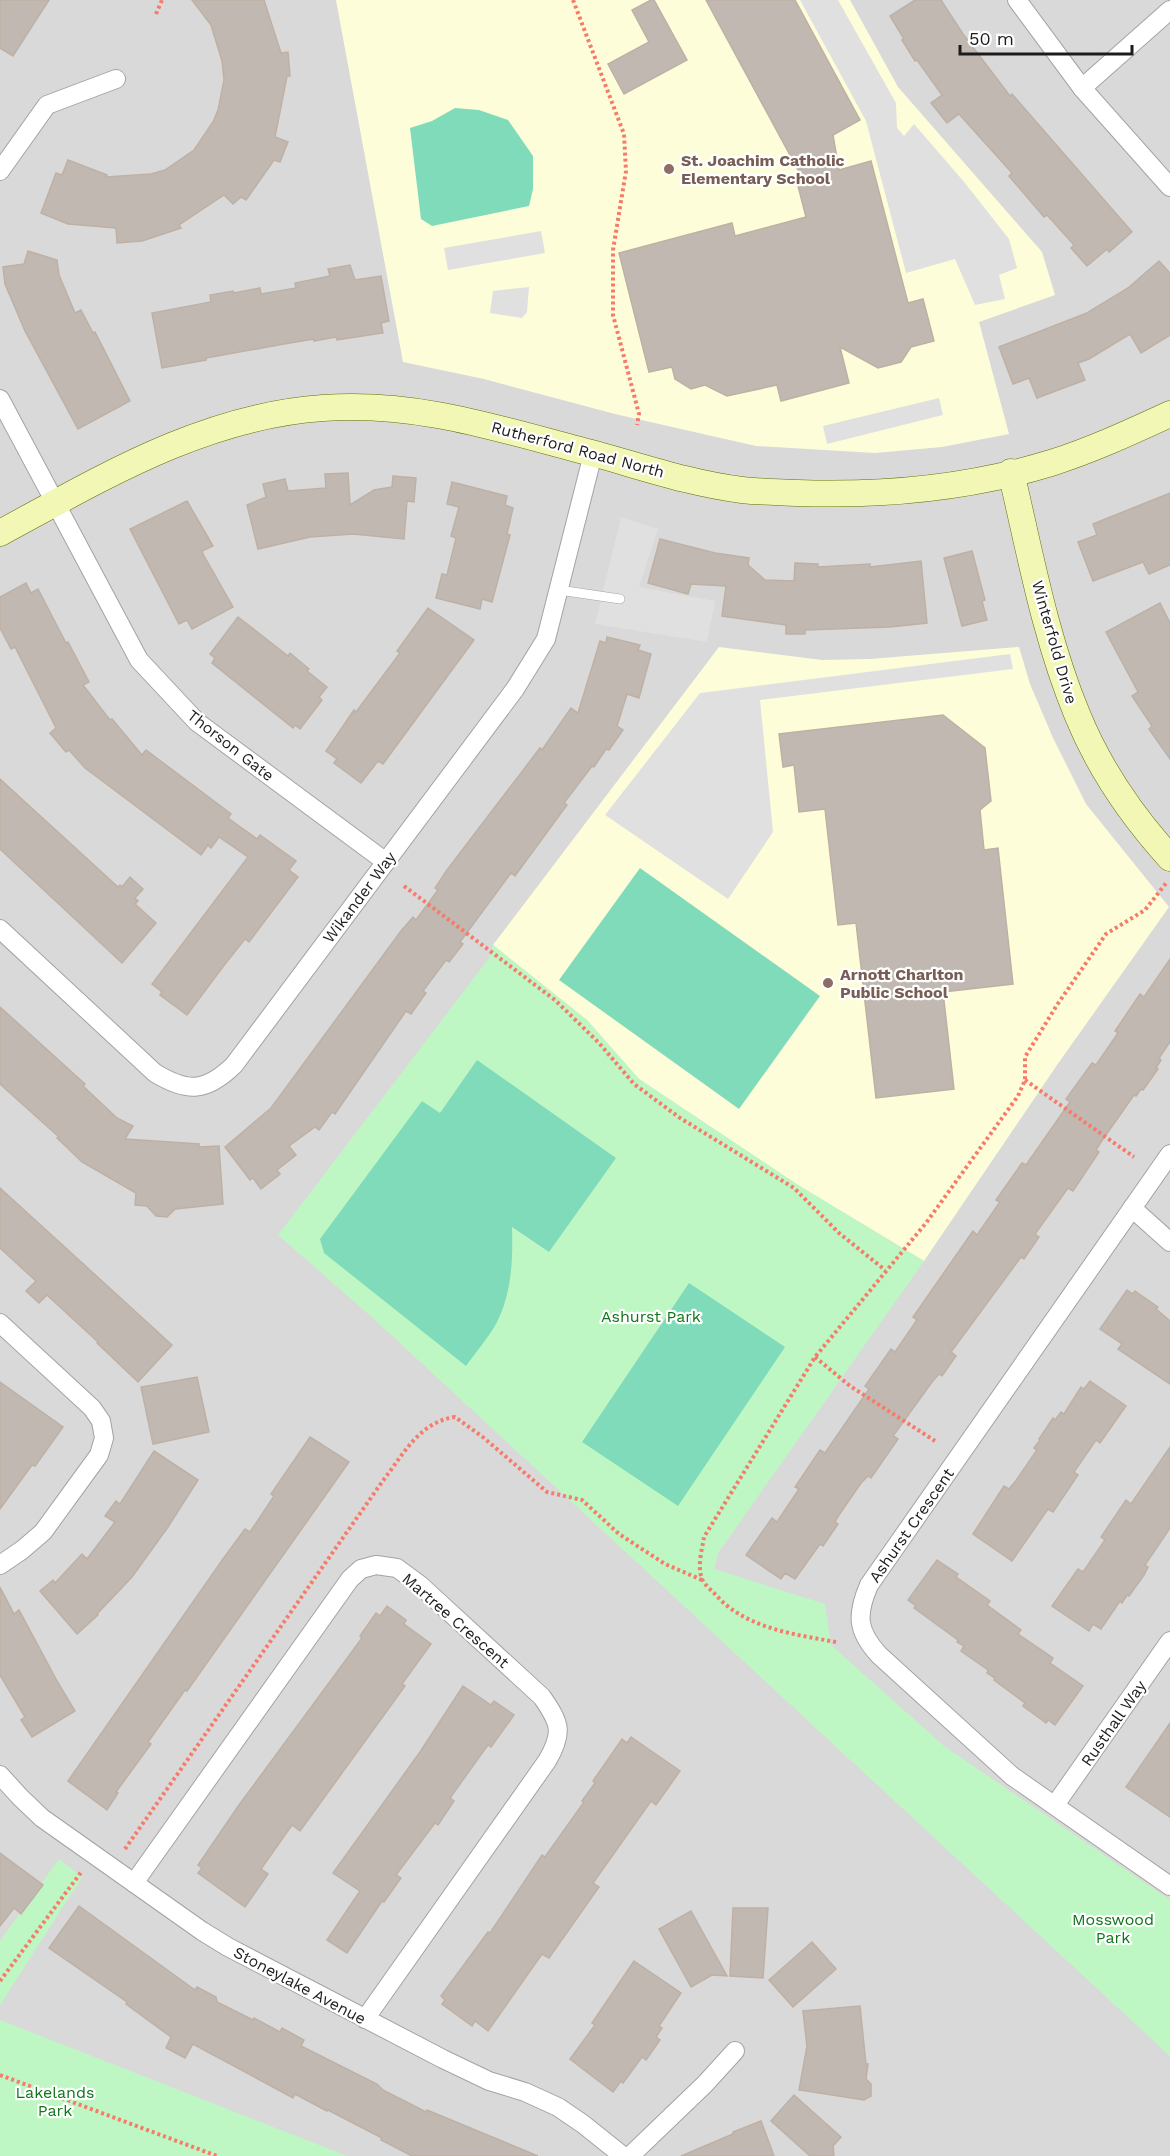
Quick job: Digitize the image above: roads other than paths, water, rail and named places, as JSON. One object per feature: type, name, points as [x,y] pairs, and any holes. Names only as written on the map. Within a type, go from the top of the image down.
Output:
[{"type":"street","points":[[1017,0],[1082,88],[1170,187]]},
{"type":"street","points":[[1082,88],[1170,10]]},
{"type":"street","points":[[0,171],[47,105],[116,79]]},
{"type":"street","name":"Thorson Gate","points":[[0,399],[139,660],[197,722],[386,862]]},
{"type":"street","name":"Rutherford Road North","points":[[0,533],[158,450],[241,420],[322,408],[366,406],[418,410],[478,423],[701,482],[759,491],[841,494],[907,490],[966,483],[1074,455],[1170,414]]},
{"type":"street","name":"Wikander Way","points":[[0,929],[155,1074],[174,1084],[192,1087],[208,1084],[222,1077],[234,1065],[515,689],[546,639],[593,454]]},
{"type":"street","name":"Winterfold Drive","points":[[1011,472],[1050,635],[1078,716],[1110,777],[1169,870]]},
{"type":"street","name":"Ashurst Crescent","points":[[1170,1154],[869,1586],[862,1600],[860,1617],[861,1629],[879,1655],[1012,1776],[1170,1886]]},
{"type":"street","points":[[1132,1208],[1170,1242]]},
{"type":"street","points":[[0,1323],[92,1408],[100,1421],[104,1438],[99,1455],[43,1532],[0,1565]]},
{"type":"street","name":"Martree Crescent","points":[[134,1882],[350,1579],[361,1569],[376,1565],[397,1568],[420,1585],[542,1697],[553,1713],[558,1729],[557,1744],[365,2019]]},
{"type":"street","name":"Rusthall Way","points":[[1055,1805],[1170,1641]]},
{"type":"street","name":"Stoneylake Avenue","points":[[0,1774],[42,1818],[228,1947],[489,2081],[525,2092],[558,2107],[623,2156]]},
{"type":"street","points":[[630,2156],[705,2084],[735,2051]]},
{"type":"lane","points":[[559,590],[620,599]]},
{"type":"place","name":"St. Joachim Catholic Elementary School","points":[[669,169]]},
{"type":"place","name":"Arnott Charlton Public School","points":[[828,983]]},
{"type":"park label","name":"Ashurst Park","points":[[651,1316]]},
{"type":"park label","name":"Mosswood Park","points":[[1113,1928]]},
{"type":"park label","name":"Lakelands Park","points":[[55,2101]]}]
